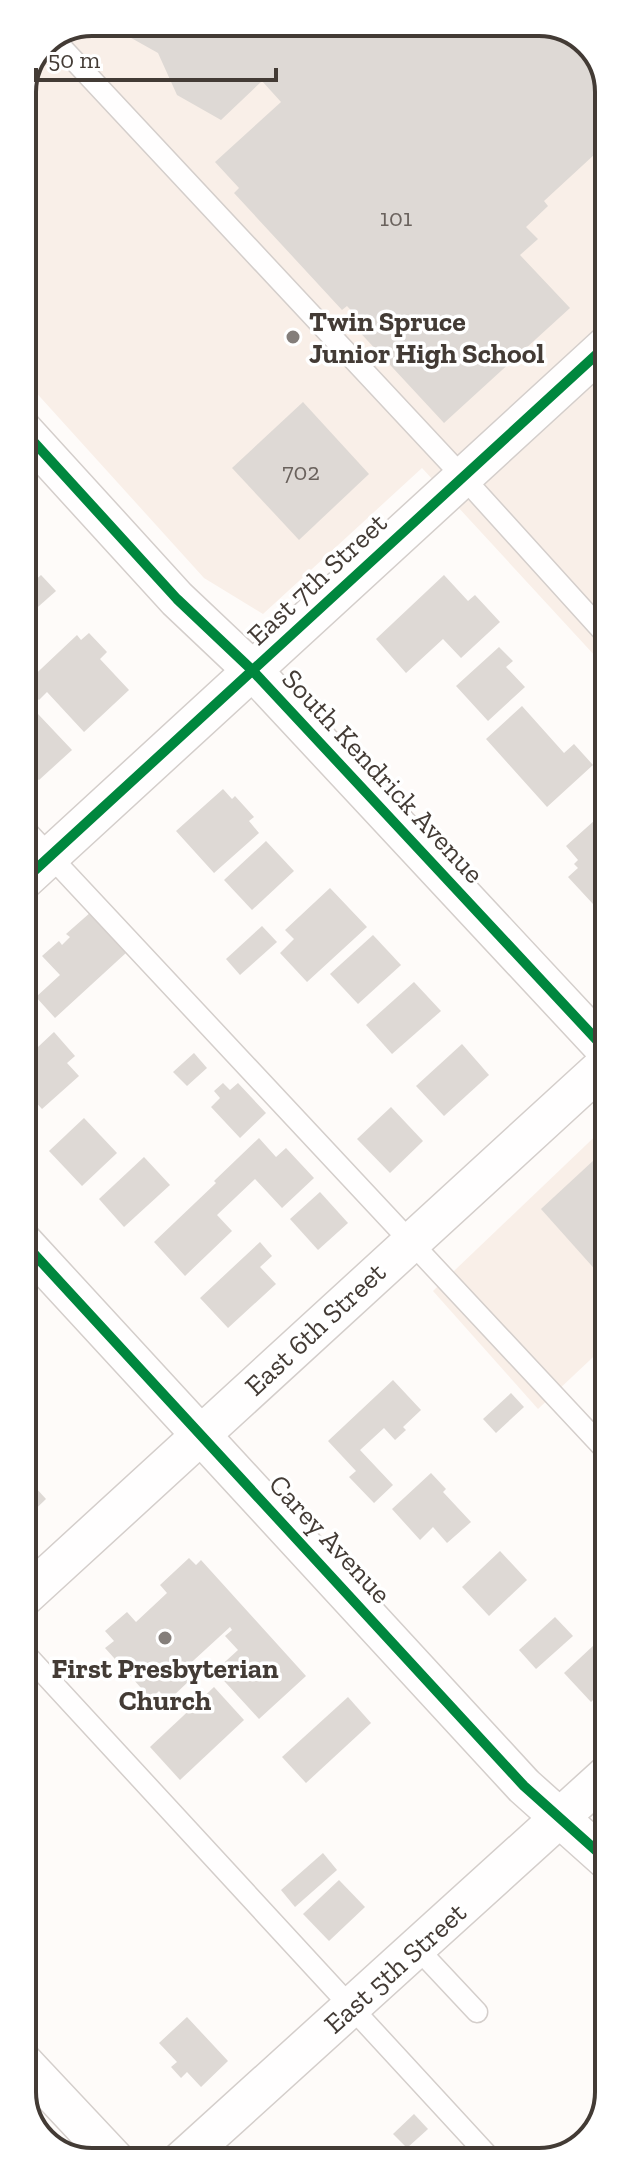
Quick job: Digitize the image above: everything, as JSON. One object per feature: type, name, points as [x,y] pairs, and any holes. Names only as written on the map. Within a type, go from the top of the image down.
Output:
[{"type":"street","name":"East 7th Street","points":[[36,869],[595,356]]},
{"type":"street","name":"South Kendrick Avenue","points":[[36,444],[177,599],[252,670],[595,1038]]},
{"type":"street","name":"East 6th Street","points":[[36,1586],[595,1074]]},
{"type":"street","name":"Carey Avenue","points":[[36,1256],[524,1786],[595,1850]]},
{"type":"street","name":"East 5th Street","points":[[196,2148],[595,1786]]},
{"type":"street","points":[[36,2076],[104,2148]]},
{"type":"lane","points":[[60,46],[595,623]]},
{"type":"lane","points":[[36,869],[410,1242],[595,1439]]},
{"type":"lane","points":[[36,1665],[481,2148]]},
{"type":"lane","points":[[417,1948],[477,2012]]},
{"type":"shaded area","name":"Twin Spruce Junior High School","points":[[92,36],[543,36],[567,43],[588,64],[595,92],[595,656],[422,468],[263,614],[204,578],[36,392],[36,92],[45,61],[61,45]]},
{"type":"shaded area","points":[[595,1136],[595,1355],[538,1409],[433,1291]]},
{"type":"building","points":[[128,36],[543,36],[567,43],[588,64],[594,81],[595,154],[544,201],[548,206],[526,227],[538,239],[520,255],[570,308],[444,423],[354,326],[360,320],[347,306],[342,310],[234,193],[239,188],[215,162],[281,102],[262,81],[221,120],[177,95],[158,53]]},
{"type":"building","points":[[303,402],[369,474],[299,540],[232,468]]},
{"type":"building","points":[[41,575],[56,591],[36,609],[36,579]]},
{"type":"building","points":[[444,575],[468,601],[475,595],[500,622],[461,658],[443,639],[406,673],[376,639]]},
{"type":"building","points":[[89,633],[107,652],[100,659],[129,690],[84,732],[47,692],[39,700],[36,697],[36,674],[77,635],[81,640]]},
{"type":"building","points":[[499,647],[513,661],[506,667],[525,687],[488,721],[456,686]]},
{"type":"building","points":[[522,706],[564,753],[574,744],[593,765],[547,807],[486,739]]},
{"type":"building","points":[[38,714],[72,750],[39,780],[36,778]]},
{"type":"building","points":[[223,789],[232,799],[235,796],[254,817],[249,821],[259,833],[214,873],[176,831]]},
{"type":"building","points":[[595,820],[593,904],[568,877],[578,868],[574,864],[578,860],[566,846]]},
{"type":"building","points":[[266,841],[294,871],[252,910],[224,880]]},
{"type":"building","points":[[330,888],[367,927],[307,982],[280,953],[294,939],[285,930]]},
{"type":"building","points":[[91,912],[127,952],[55,1018],[36,997],[60,975],[42,956],[59,941],[62,945],[70,937],[66,934]]},
{"type":"building","points":[[262,926],[277,942],[240,975],[226,959]]},
{"type":"building","points":[[373,935],[401,965],[358,1004],[330,974]]},
{"type":"building","points":[[414,982],[441,1011],[392,1054],[366,1025]]},
{"type":"building","points":[[54,1032],[75,1056],[67,1063],[79,1076],[42,1109],[36,1102],[36,1049]]},
{"type":"building","points":[[462,1044],[489,1075],[444,1116],[416,1086]]},
{"type":"building","points":[[194,1053],[207,1068],[187,1086],[173,1072]]},
{"type":"building","points":[[223,1083],[230,1090],[238,1083],[266,1113],[240,1138],[211,1107],[220,1098],[214,1091]]},
{"type":"building","points":[[391,1107],[423,1141],[390,1173],[357,1139]]},
{"type":"building","points":[[84,1118],[117,1153],[82,1186],[49,1151]]},
{"type":"building","points":[[259,1138],[276,1157],[286,1148],[314,1178],[282,1208],[255,1179],[217,1215],[232,1231],[185,1276],[154,1242]]},
{"type":"building","points":[[144,1157],[170,1185],[124,1227],[99,1199]]},
{"type":"building","points":[[595,1159],[595,1269],[541,1209]]},
{"type":"building","points":[[320,1192],[348,1223],[318,1250],[290,1219]]},
{"type":"building","points":[[260,1242],[272,1256],[260,1267],[276,1284],[228,1328],[200,1298]]},
{"type":"building","points":[[393,1380],[421,1410],[403,1427],[406,1430],[395,1440],[384,1428],[360,1450],[393,1485],[374,1503],[349,1477],[356,1471],[328,1441]]},
{"type":"building","points":[[511,1393],[524,1407],[496,1433],[483,1419]]},
{"type":"building","points":[[431,1473],[446,1489],[443,1492],[471,1522],[447,1543],[433,1527],[420,1540],[392,1509]]},
{"type":"building","points":[[36,1488],[46,1499],[36,1509]]},
{"type":"building","points":[[500,1551],[527,1580],[489,1616],[462,1587]]},
{"type":"building","name":"First Presbyterian Church","points":[[189,1558],[196,1565],[201,1560],[306,1676],[259,1719],[215,1671],[238,1650],[225,1636],[232,1630],[230,1627],[182,1671],[190,1680],[168,1701],[159,1691],[151,1699],[105,1648],[114,1641],[105,1631],[127,1612],[136,1622],[167,1593],[160,1585]]},
{"type":"building","points":[[555,1617],[573,1636],[536,1669],[519,1650]]},
{"type":"building","points":[[595,1644],[595,1698],[591,1702],[564,1673]]},
{"type":"building","points":[[214,1687],[244,1720],[180,1780],[150,1747]]},
{"type":"building","points":[[348,1697],[371,1723],[306,1783],[282,1757]]},
{"type":"building","points":[[323,1853],[337,1870],[295,1907],[281,1890]]},
{"type":"building","points":[[339,1880],[365,1907],[329,1941],[303,1914]]},
{"type":"building","points":[[187,2017],[228,2061],[201,2087],[187,2072],[181,2078],[171,2067],[177,2062],[159,2043]]},
{"type":"building","points":[[414,2114],[428,2129],[407,2148],[393,2134]]},
{"type":"cycle path","points":[[36,869],[595,356]]},
{"type":"cycle path","points":[[36,444],[177,599],[252,670],[595,1038]]},
{"type":"cycle path","points":[[36,1256],[524,1786],[595,1849]]},
{"type":"place","name":"Twin Spruce Junior High School","points":[[293,337]]},
{"type":"place","name":"First Presbyterian Church","points":[[165,1638]]}]
